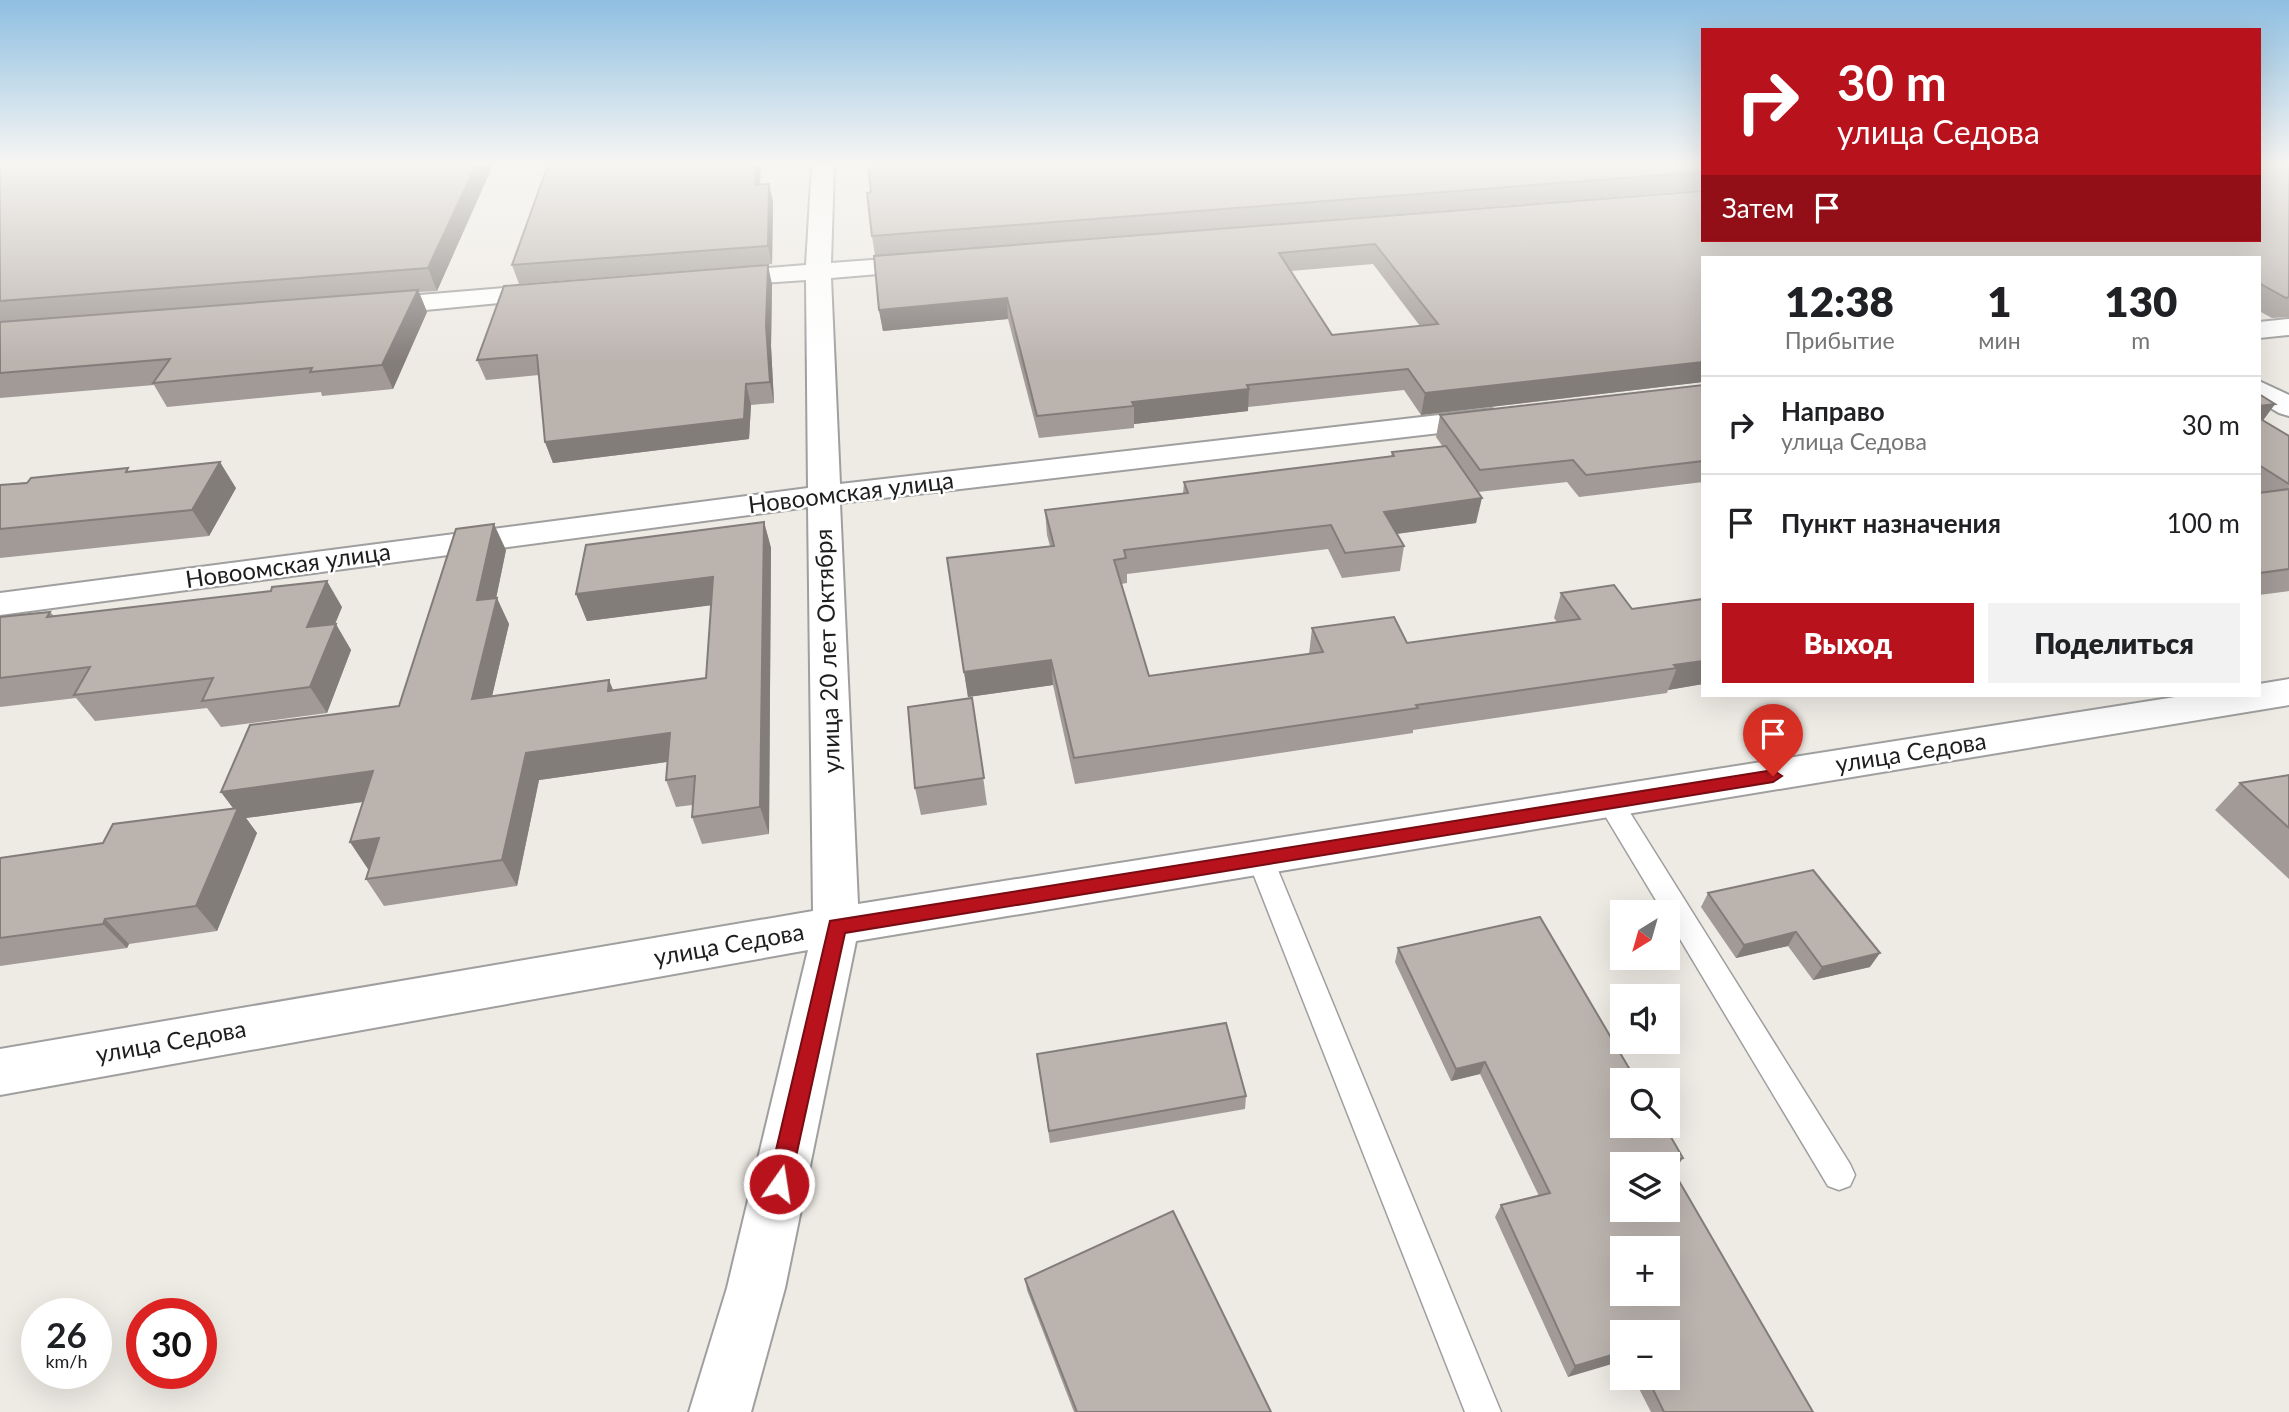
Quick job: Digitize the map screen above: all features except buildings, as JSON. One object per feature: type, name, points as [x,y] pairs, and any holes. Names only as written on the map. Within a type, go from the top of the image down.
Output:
[{"type":"street","name":"улица 20 лет Октября","points":[[720,1412],[756,1288],[836,926],[818,271],[820,231]]},
{"type":"street","points":[[693,281],[943,261]]},
{"type":"street","points":[[347,309],[582,290]]},
{"type":"street","points":[[2261,330],[2289,327]]},
{"type":"street","points":[[2261,390],[2289,407]]},
{"type":"street","name":"Новоомская улица","points":[[0,604],[824,495],[1524,414]]},
{"type":"street","name":"улица Седова","points":[[2261,697],[2289,692]]},
{"type":"street","name":"улица Седова","points":[[0,1072],[836,926],[2258,697]]},
{"type":"lane","points":[[1610,802],[1839,1175]]},
{"type":"lane","points":[[1260,858],[1483,1412]]},
{"type":"route","points":[[779,1184],[836,926],[1773,776]]}]
